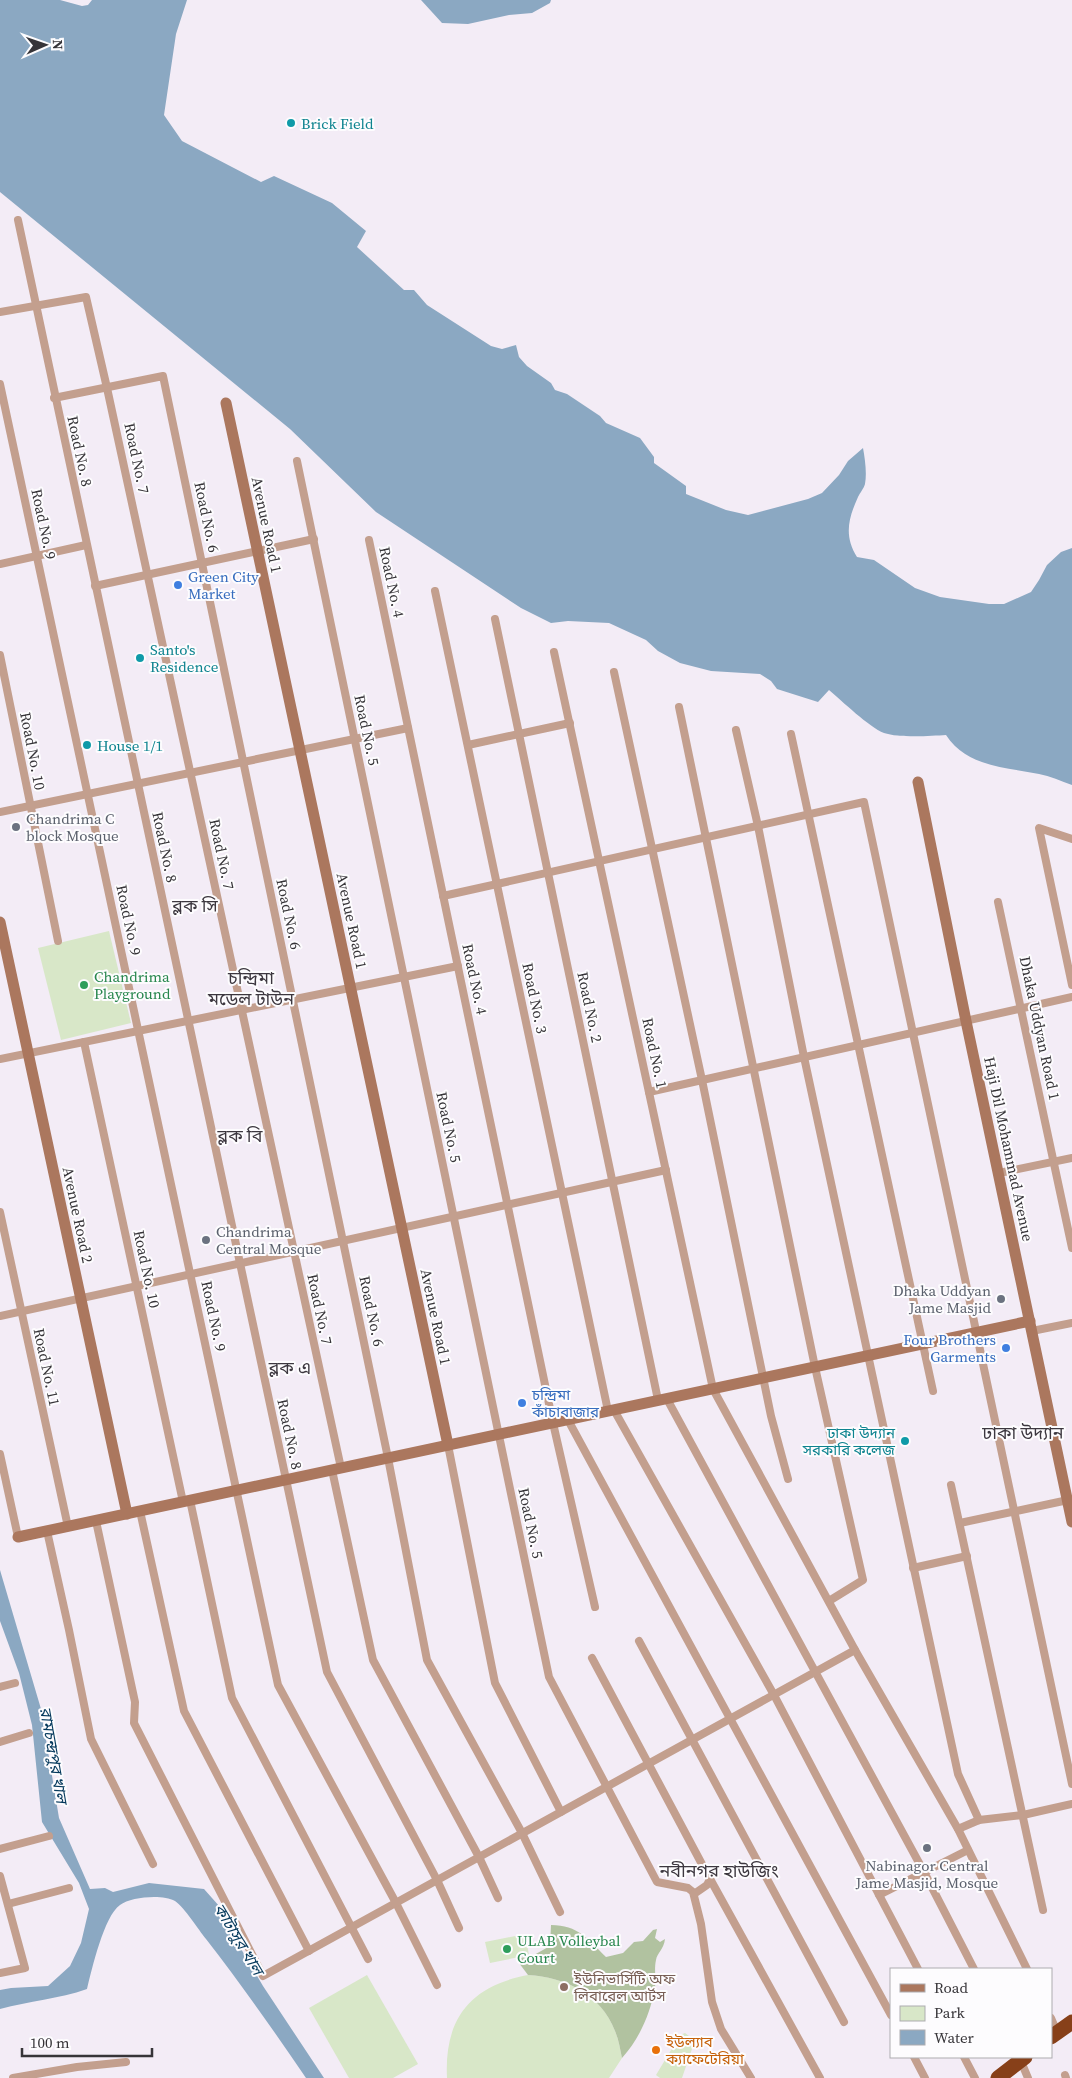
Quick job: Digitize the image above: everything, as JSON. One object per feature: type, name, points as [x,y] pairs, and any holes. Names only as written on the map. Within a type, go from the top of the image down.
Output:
[{"type":"highway","points":[[1053,2029],[1072,2022]]},
{"type":"highway","points":[[998,2078],[1021,2058]]},
{"type":"street","name":"Road No. 8","points":[[18,220],[54,398],[326,1672],[437,1880],[459,1928]]},
{"type":"street","name":"Road No. 7","points":[[35,305],[86,297],[294,1251],[373,1660],[479,1857],[498,1898]]},
{"type":"street","points":[[0,312],[35,305]]},
{"type":"street","name":"Road No. 6","points":[[107,388],[163,376],[388,1458],[427,1660],[522,1834],[560,1912]]},
{"type":"street","name":"Road No. 9","points":[[0,384],[278,1686],[396,1903],[436,1985]]},
{"type":"street","points":[[54,398],[107,388]]},
{"type":"street","name":"Avenue Road 1","points":[[226,403],[448,1445]]},
{"type":"street","name":"Road No. 5","points":[[297,461],[549,1677],[657,1882],[688,1888],[694,1894]]},
{"type":"street","points":[[95,586],[314,539]]},
{"type":"street","name":"Road No. 4","points":[[369,540],[553,1423],[595,1607]]},
{"type":"street","points":[[0,564],[86,545]]},
{"type":"street","name":"Road No. 3","points":[[435,591],[562,1193],[611,1410],[774,1694],[917,1968]]},
{"type":"street","name":"Road No. 2","points":[[495,619],[612,1182],[662,1400],[815,1672],[924,1872],[973,1968]]},
{"type":"street","name":"Road No. 1","points":[[554,652],[713,1389],[855,1650],[958,1829],[1027,1968]]},
{"type":"street","name":"Road No. 10","points":[[0,655],[58,941]]},
{"type":"street","points":[[614,672],[702,1080],[771,1416],[788,1479]]},
{"type":"street","points":[[679,707],[815,1367],[863,1580],[829,1601]]},
{"type":"street","points":[[468,745],[570,723]]},
{"type":"street","points":[[0,812],[408,728]]},
{"type":"street","points":[[736,730],[758,826],[804,1057],[958,1774],[980,1820]]},
{"type":"street","points":[[791,734],[933,1391]]},
{"type":"street","name":"Haji Dil Mohammad Avenue","points":[[918,782],[966,1021],[1072,1522]]},
{"type":"street","points":[[443,896],[864,802],[1072,1784]]},
{"type":"street","points":[[1072,839],[1039,828],[1072,985]]},
{"type":"street","name":"Dhaka Uddyan Road 1","points":[[998,902],[1072,1248]]},
{"type":"street","name":"Avenue Road 2","points":[[0,922],[127,1514]]},
{"type":"street","points":[[0,1059],[458,966]]},
{"type":"street","points":[[649,1092],[1072,998]]},
{"type":"street","name":"Road No. 10","points":[[84,1042],[137,1286],[232,1698],[368,1959]]},
{"type":"street","points":[[999,1173],[1072,1158]]},
{"type":"street","points":[[0,1316],[666,1170]]},
{"type":"street","name":"Road No. 11","points":[[0,1212],[68,1527]]},
{"type":"street","points":[[0,1454],[18,1537],[976,1332],[1072,1323]]},
{"type":"street","points":[[568,1420],[890,2013]]},
{"type":"street","points":[[448,1445],[495,1683],[561,1812]]},
{"type":"street","points":[[952,1485],[1044,1910]]},
{"type":"street","points":[[960,1524],[1068,1500]]},
{"type":"street","points":[[140,1511],[184,1711],[309,1951]]},
{"type":"street","points":[[96,1521],[135,1702],[134,1723],[263,1976],[855,1650]]},
{"type":"street","points":[[47,1531],[70,1630],[91,1739],[153,1864]]},
{"type":"street","points":[[913,1568],[967,1556]]},
{"type":"street","points":[[639,1641],[844,2022]]},
{"type":"street","points":[[592,1658],[820,2078]]},
{"type":"street","points":[[0,1687],[16,1683]]},
{"type":"street","points":[[0,1742],[29,1733]]},
{"type":"street","points":[[958,1829],[980,1820],[1023,1815],[1072,1804]]},
{"type":"street","points":[[0,1849],[49,1836]]},
{"type":"street","points":[[879,1895],[968,1850]]},
{"type":"street","points":[[0,1876],[25,1968],[0,1973]]},
{"type":"street","points":[[710,1878],[707,1885],[694,1894],[701,1924],[712,2002],[721,2029],[751,2078]]},
{"type":"street","points":[[8,1904],[69,1888]]},
{"type":"street","points":[[915,2058],[925,2078]]},
{"type":"street","points":[[965,2058],[975,2078]]},
{"type":"street","points":[[1021,2058],[1028,2078]]},
{"type":"street","points":[[13,2078],[77,2067],[126,2062]]},
{"type":"green space","name":"Chandrima Playground","points":[[109,931],[131,1023],[61,1040],[38,948]]},
{"type":"green space","points":[[551,1925],[576,1930],[606,1957],[623,1953],[634,1942],[643,1941],[653,1930],[657,1929],[655,1938],[660,1942],[665,1939],[656,1960],[655,1988],[647,2016],[639,2034],[622,2058],[618,2038],[609,2018],[601,2007],[580,1990],[568,1984],[542,1976],[528,1975],[516,1959],[534,1955],[550,1946]]},
{"type":"green space","name":"ULAB Volleybal Court","points":[[525,1934],[529,1955],[490,1963],[485,1942]]},
{"type":"green space","points":[[367,1975],[418,2064],[393,2078],[349,2078],[309,2008]]},
{"type":"green space","points":[[528,1975],[542,1976],[568,1984],[580,1990],[601,2007],[615,2031],[622,2058],[609,2078],[447,2078],[447,2057],[450,2039],[456,2022],[465,2008],[490,1987]]},
{"type":"green space","points":[[685,2033],[694,2040],[694,2043],[682,2078],[660,2078],[656,2075],[680,2035]]},
{"type":"water","points":[[0,0],[60,0],[82,6],[88,5],[92,0],[187,0],[176,34],[164,115],[182,141],[261,182],[274,176],[332,203],[366,231],[357,247],[404,290],[414,290],[427,305],[491,346],[502,349],[516,345],[519,357],[527,366],[551,383],[555,390],[567,394],[600,416],[606,423],[640,438],[654,457],[654,463],[686,486],[686,494],[726,510],[748,515],[808,499],[822,493],[839,475],[848,461],[863,448],[866,471],[865,484],[850,520],[850,542],[857,557],[874,560],[915,588],[940,597],[989,604],[1004,604],[1031,592],[1047,565],[1061,552],[1072,548],[1072,785],[1043,775],[1000,767],[976,760],[955,746],[946,735],[906,736],[884,733],[863,720],[829,690],[818,702],[777,689],[771,681],[760,674],[711,671],[680,663],[658,651],[646,640],[609,623],[568,621],[551,623],[521,608],[376,512],[290,429],[0,192]]},
{"type":"water","points":[[421,0],[551,0],[550,3],[532,13],[509,15],[468,24],[442,23]]},
{"type":"water","points":[[0,1570],[41,1709],[59,1818],[90,1889],[105,1888],[113,1892],[149,1883],[204,1889],[220,1907],[234,1937],[263,1986],[324,2078],[306,2078],[191,1919],[179,1904],[169,1899],[155,1897],[139,1898],[125,1902],[114,1911],[99,1944],[87,1989],[0,2009],[0,1990],[48,1986],[70,1966],[81,1943],[89,1909],[79,1883],[42,1822],[32,1725],[19,1673],[0,1621]]},
{"type":"place","name":"Brick Field","points":[[291,123]]},
{"type":"place","name":"Green City Market","points":[[178,585]]},
{"type":"place","name":"Santo's Residence","points":[[140,658]]},
{"type":"place","name":"House 1/1","points":[[87,745]]},
{"type":"place","name":"Chandrima C block Mosque","points":[[16,827]]},
{"type":"place","name":"Chandrima Playground","points":[[84,985]]},
{"type":"place","name":"Chandrima Central Mosque","points":[[206,1240]]},
{"type":"place","name":"Dhaka Uddyan Jame Masjid","points":[[1001,1299]]},
{"type":"place","name":"Four Brothers Garments","points":[[1006,1348]]},
{"type":"place","name":"চন্দ্রিমা কাঁচাবাজার","points":[[522,1403]]},
{"type":"place","name":"ঢাকা উদ্যান সরকারি কলেজ","points":[[905,1441]]},
{"type":"place","name":"Nabinagor Central Jame Masjid, Mosque","points":[[927,1848]]},
{"type":"place","name":"ULAB Volleybal Court","points":[[507,1949]]},
{"type":"place","name":"ইউনিভার্সিটি অফ লিবারেল আর্টস","points":[[564,1987]]},
{"type":"place","name":"ইউল্যাব ক্যাফেটেরিয়া","points":[[656,2050]]},
{"type":"district","name":"ব্লক সি","points":[[195,905]]},
{"type":"district","name":"চন্দ্রিমা মডেল টাউন","points":[[251,988]]},
{"type":"district","name":"ব্লক বি","points":[[240,1135]]},
{"type":"district","name":"ব্লক এ","points":[[290,1367]]},
{"type":"district","name":"ঢাকা উদ্যান","points":[[1023,1432]]},
{"type":"district","name":"নবীনগর হাউজিং","points":[[719,1870]]},
{"type":"water label","name":"রামচন্দ্রপুর খাল","points":[[54,1755]]},
{"type":"water label","name":"কাটাসুর খাল","points":[[239,1939]]}]
